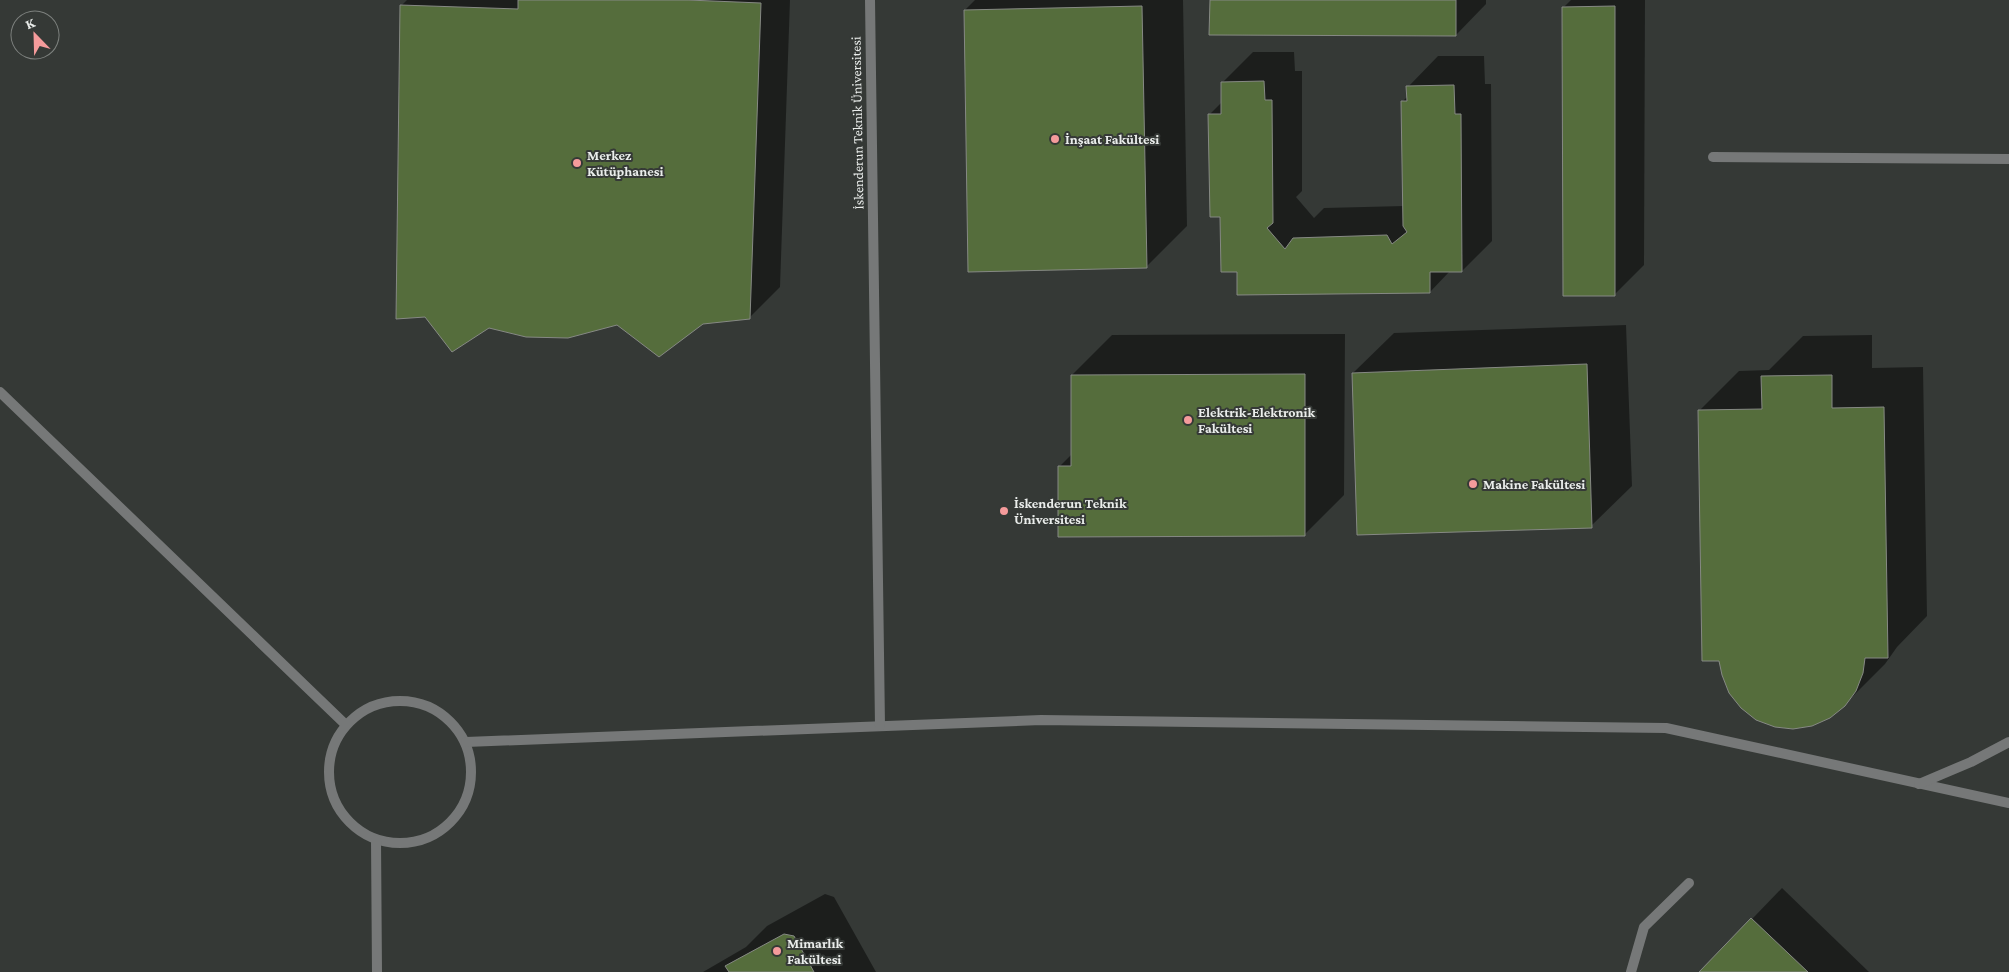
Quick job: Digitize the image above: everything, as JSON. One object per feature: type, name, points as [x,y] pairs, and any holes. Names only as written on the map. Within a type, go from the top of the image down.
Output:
[{"type":"street","name":"İskenderun Teknik Üniversitesi","points":[[870,0],[880,726]]},
{"type":"street","points":[[1713,157],[2009,159]]},
{"type":"street","points":[[0,392],[346,725]]},
{"type":"street","points":[[387,701],[411,701],[434,709],[453,723],[466,742],[472,766],[470,790],[460,811],[444,829],[423,840],[399,843],[376,840],[356,828],[340,811],[331,790],[328,767],[334,745],[346,725],[364,710],[387,701]]},
{"type":"street","points":[[466,742],[1041,720],[1666,728],[2009,803]]},
{"type":"street","points":[[1919,784],[1971,762],[2009,742]]},
{"type":"street","points":[[376,840],[377,972]]},
{"type":"street","points":[[1632,972],[1644,927],[1689,883]]},
{"type":"building","name":"Merkez Kütüphanesi","points":[[518,0],[688,0],[761,3],[750,319],[703,324],[659,357],[617,325],[568,338],[526,337],[489,328],[452,352],[425,317],[396,319],[400,5],[518,9]]},
{"type":"building","points":[[1210,0],[1456,0],[1456,36],[1209,35]]},
{"type":"building","name":"İnşaat Fakültesi","points":[[1142,6],[1147,268],[968,272],[964,10]]},
{"type":"building","points":[[1615,6],[1615,296],[1563,296],[1562,7]]},
{"type":"building","points":[[1264,81],[1265,100],[1272,100],[1273,223],[1267,228],[1285,249],[1293,238],[1387,235],[1392,244],[1407,232],[1403,226],[1401,101],[1407,101],[1406,86],[1454,85],[1455,114],[1461,114],[1462,272],[1430,272],[1430,293],[1237,295],[1237,272],[1221,272],[1220,217],[1210,217],[1208,114],[1221,114],[1221,82]]},
{"type":"building","name":"Makine Fakültesi","points":[[1587,364],[1592,528],[1357,535],[1352,373]]},
{"type":"building","name":"Elektrik-Elektronik Fakültesi","points":[[1305,374],[1305,536],[1058,537],[1058,466],[1071,466],[1071,375]]},
{"type":"building","points":[[1832,375],[1832,408],[1884,407],[1888,658],[1865,658],[1863,673],[1856,691],[1845,706],[1830,718],[1812,726],[1793,729],[1775,727],[1756,720],[1741,708],[1729,693],[1719,661],[1702,661],[1698,410],[1762,409],[1761,376]]},
{"type":"building","points":[[1751,918],[1808,972],[1699,972]]},
{"type":"building","name":"Mimarlık Fakültesi","points":[[784,934],[794,936],[814,972],[729,972],[725,966]]},
{"type":"place","name":"İnşaat Fakültesi","points":[[1055,139]]},
{"type":"place","name":"Merkez Kütüphanesi","points":[[577,163]]},
{"type":"place","name":"Elektrik-Elektronik Fakültesi","points":[[1188,420]]},
{"type":"place","name":"Makine Fakültesi","points":[[1473,484]]},
{"type":"place","name":"İskenderun Teknik Üniversitesi","points":[[1004,511]]},
{"type":"place","name":"Mimarlık Fakültesi","points":[[777,951]]}]
